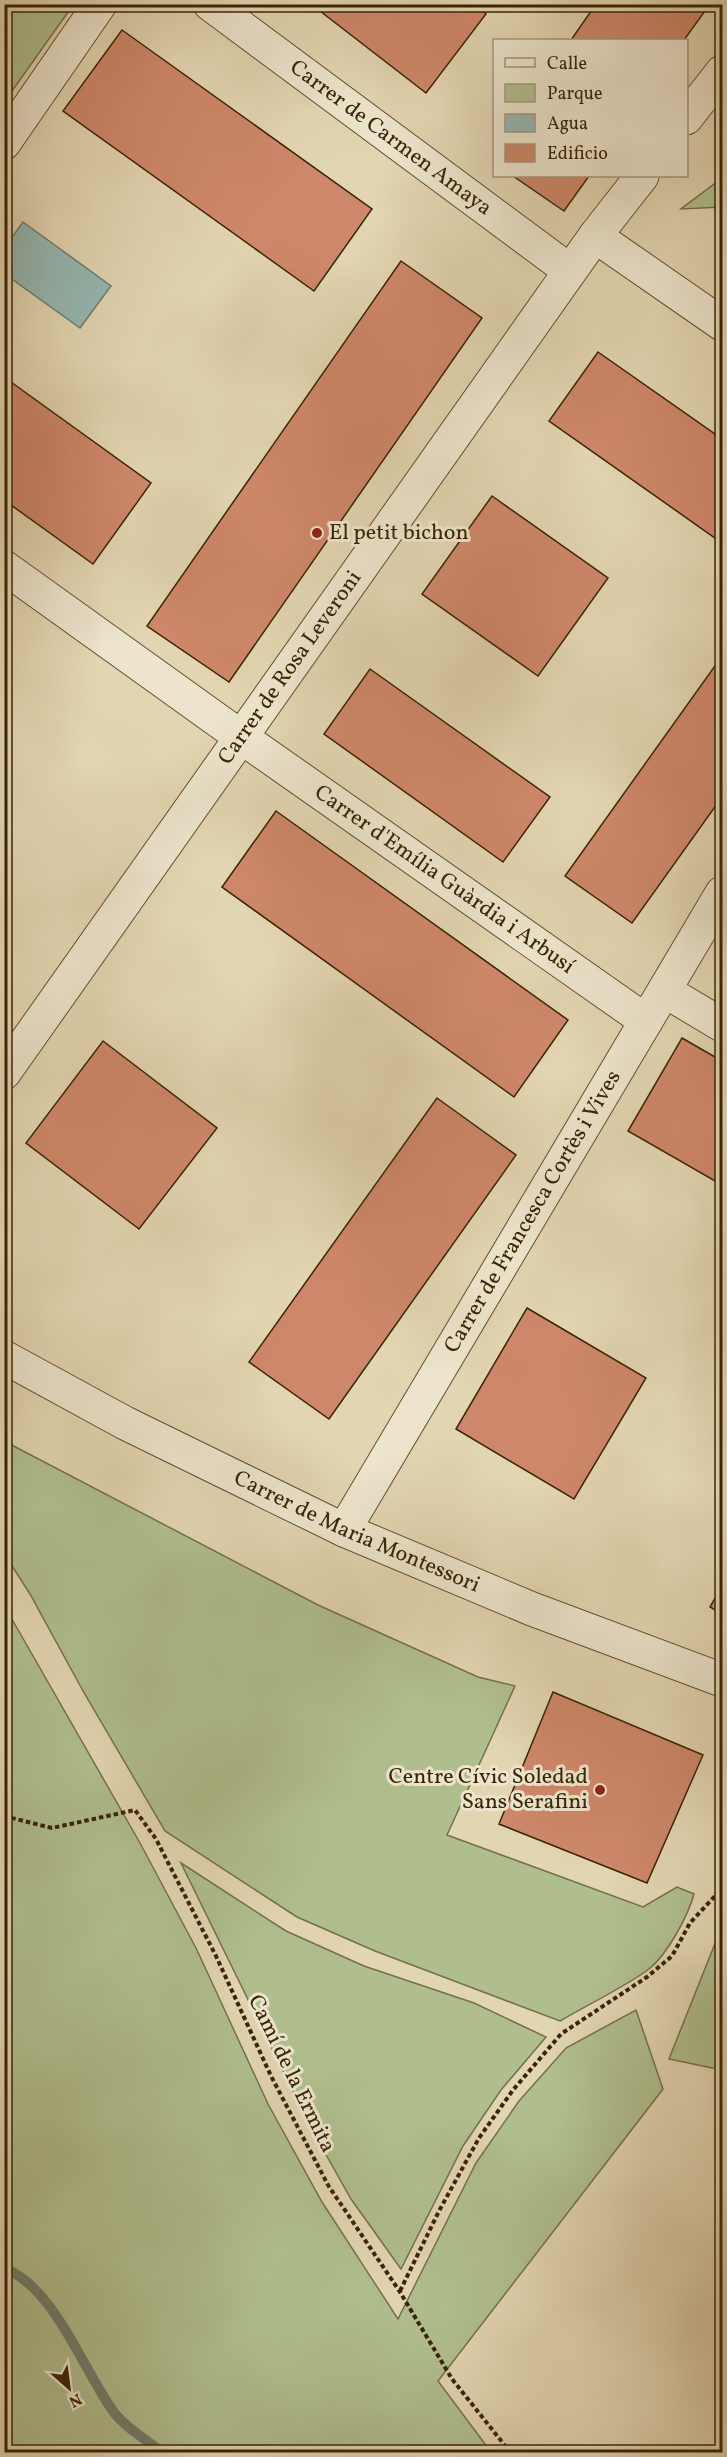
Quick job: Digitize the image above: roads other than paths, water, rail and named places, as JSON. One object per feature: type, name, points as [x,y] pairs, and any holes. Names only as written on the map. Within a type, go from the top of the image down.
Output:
[{"type":"street","points":[[4,144],[100,4]]},
{"type":"street","name":"Carrer de Carmen Amaya","points":[[210,4],[570,271]]},
{"type":"street","points":[[688,117],[723,72]]},
{"type":"street","name":"Carrer de Rosa Leveroni","points":[[4,1073],[570,271],[641,177]]},
{"type":"street","points":[[595,236],[723,324]]},
{"type":"street","name":"Carrer d'Emília Guàrdia i Arbusí","points":[[4,567],[646,1021]]},
{"type":"street","name":"Carrer de Francesca Cortès i Vives","points":[[344,1530],[723,893]]},
{"type":"street","points":[[664,990],[723,1025]]},
{"type":"street","name":"Carrer de Maria Montessori","points":[[5,1356],[136,1429],[344,1530],[532,1609],[723,1680]]},
{"type":"water","points":[[23,222],[111,286],[80,328],[5,274],[5,247]]},
{"type":"waterway","points":[[4,2268],[22,2278],[53,2311],[117,2417],[162,2452]]},
{"type":"place","name":"El petit bichon","points":[[317,533]]},
{"type":"place","name":"Centre Cívic Soledad Sans Serafini","points":[[600,1790]]}]
